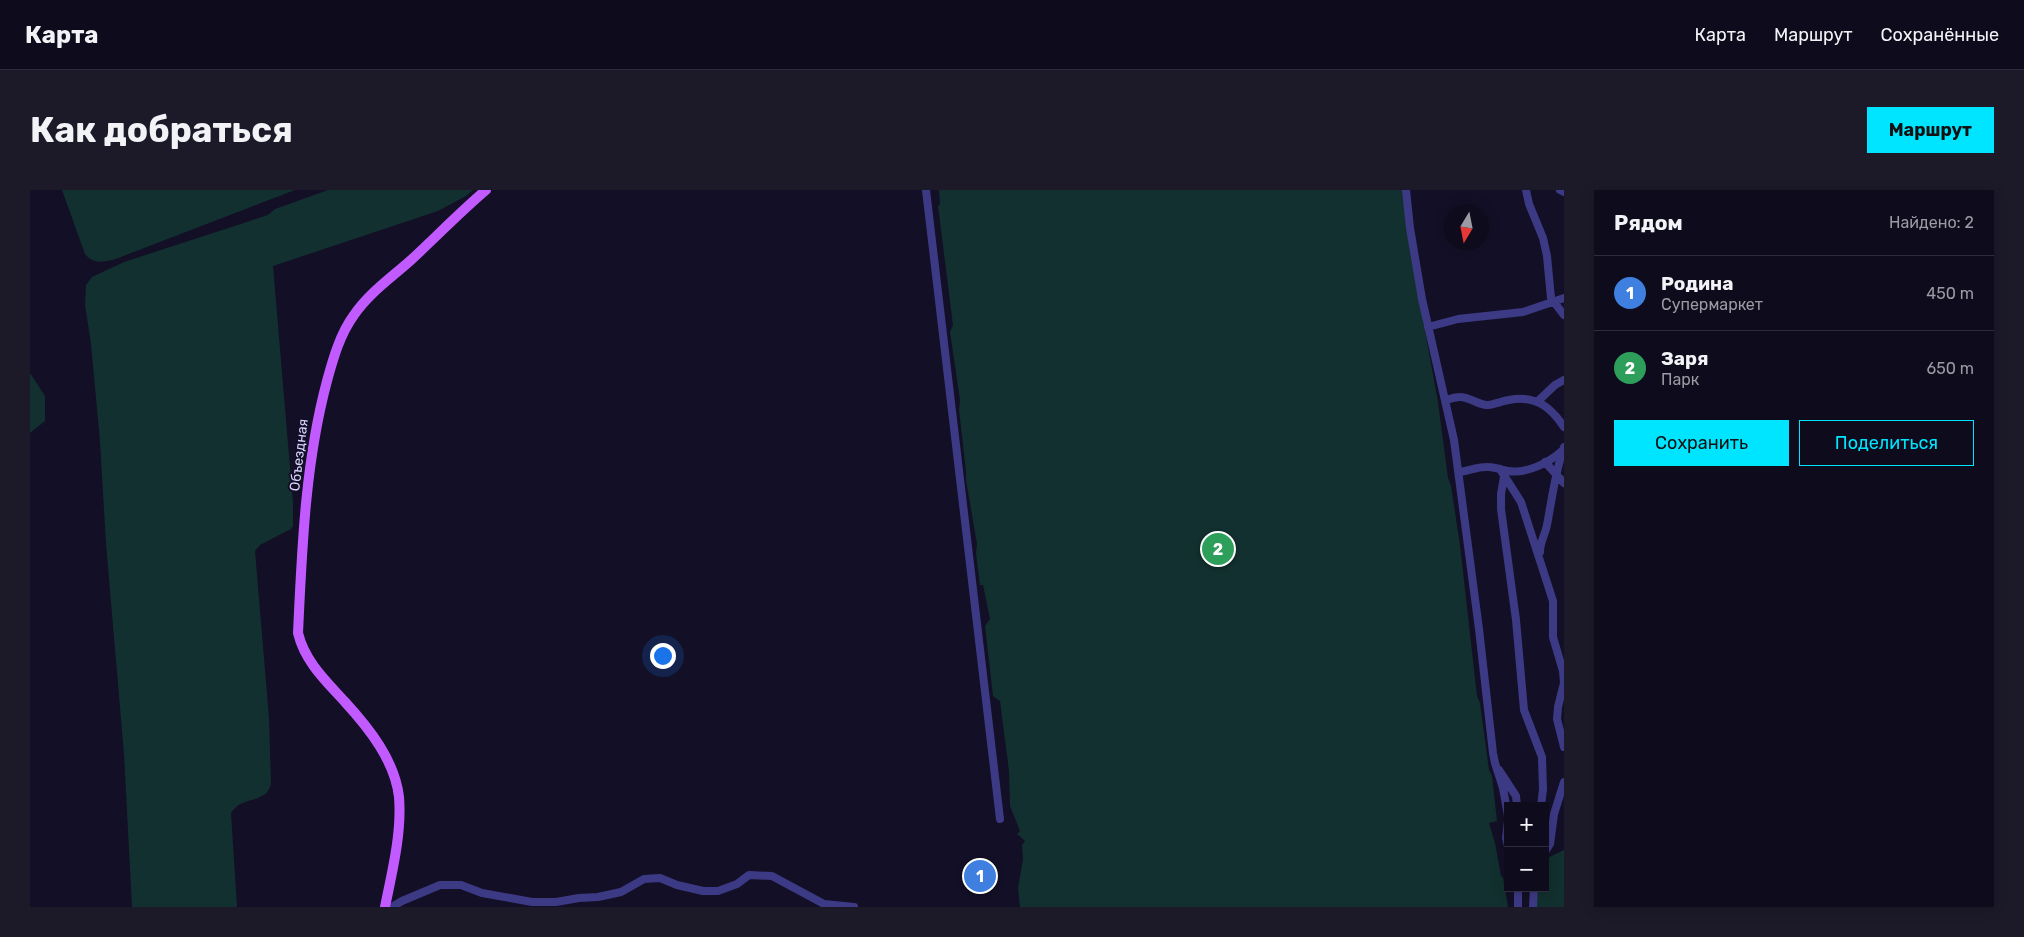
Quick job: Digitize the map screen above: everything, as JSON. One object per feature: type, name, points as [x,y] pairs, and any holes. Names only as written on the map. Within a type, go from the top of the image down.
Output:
[{"type":"main road","name":"Объездная","points":[[385,907],[399,825],[397,786],[380,747],[360,718],[325,681],[306,655],[298,633],[314,430],[332,362],[344,331],[354,314],[372,294],[486,190]]},
{"type":"street","points":[[926,190],[1000,819]]},
{"type":"street","points":[[1406,190],[1410,228],[1428,327],[1454,440],[1494,764],[1503,788],[1506,802]]},
{"type":"street","points":[[1526,190],[1529,204],[1541,232],[1547,256],[1551,298],[1564,315]]},
{"type":"street","points":[[1560,190],[1564,192]]},
{"type":"street","points":[[1428,327],[1458,320],[1523,312],[1564,298]]},
{"type":"street","points":[[1537,402],[1555,385],[1564,380]]},
{"type":"street","points":[[1445,400],[1462,397],[1476,403],[1488,405],[1522,399],[1537,402],[1546,405],[1555,413],[1564,427]]},
{"type":"street","points":[[1459,472],[1483,467],[1503,472],[1525,471],[1556,457],[1564,449]]},
{"type":"street","points":[[1540,559],[1542,539],[1557,475],[1557,466],[1564,449]]},
{"type":"street","points":[[1545,462],[1564,484]]},
{"type":"street","points":[[1503,472],[1522,502],[1553,601],[1553,638],[1564,683],[1558,707],[1558,719],[1564,747]]},
{"type":"street","points":[[1503,472],[1502,516],[1516,620],[1524,710],[1542,757],[1543,789],[1541,802]]},
{"type":"street","points":[[1494,764],[1508,782],[1516,796],[1517,802]]},
{"type":"street","points":[[1547,847],[1564,782]]},
{"type":"street","points":[[1549,831],[1551,835]]},
{"type":"street","points":[[392,907],[440,885],[461,885],[482,893],[532,902],[556,902],[579,898],[598,898],[621,892],[644,879],[652,878],[660,878],[677,885],[703,891],[718,891],[736,884],[749,875],[772,876],[824,904],[854,907]]},
{"type":"street","points":[[1518,892],[1518,907]]},
{"type":"street","points":[[1532,907],[1534,892]]},
{"type":"green space","points":[[62,190],[295,190],[113,260],[101,262],[94,261],[85,254]]},
{"type":"green space","points":[[328,190],[473,190],[466,196],[438,211],[273,266],[293,503],[293,526],[291,529],[260,545],[255,551],[269,718],[271,784],[264,795],[235,807],[231,813],[237,907],[132,907],[124,754],[106,544],[100,441],[91,344],[85,305],[86,285],[92,277],[124,262],[268,215],[275,209]]},
{"type":"green space","points":[[939,190],[1402,190],[1438,402],[1448,478],[1451,486],[1460,545],[1477,696],[1480,703],[1489,770],[1492,776],[1497,821],[1489,823],[1501,876],[1503,877],[1508,907],[1020,907],[1018,888],[1023,859],[1022,845],[1025,841],[1017,834],[1020,831],[1010,806],[1009,771],[1000,701],[993,696],[985,626],[990,619],[983,585],[980,585],[976,553],[977,544],[966,480],[959,410],[960,400],[950,332],[953,325],[938,206],[940,204]]},
{"type":"green space","points":[[30,373],[45,396],[45,421],[30,433]]},
{"type":"green space","points":[[1564,850],[1564,907],[1536,907],[1538,892],[1549,892],[1549,857]]},
{"type":"place","name":"Заря","points":[[1218,549]]},
{"type":"place","name":"Родина","points":[[980,876]]}]
